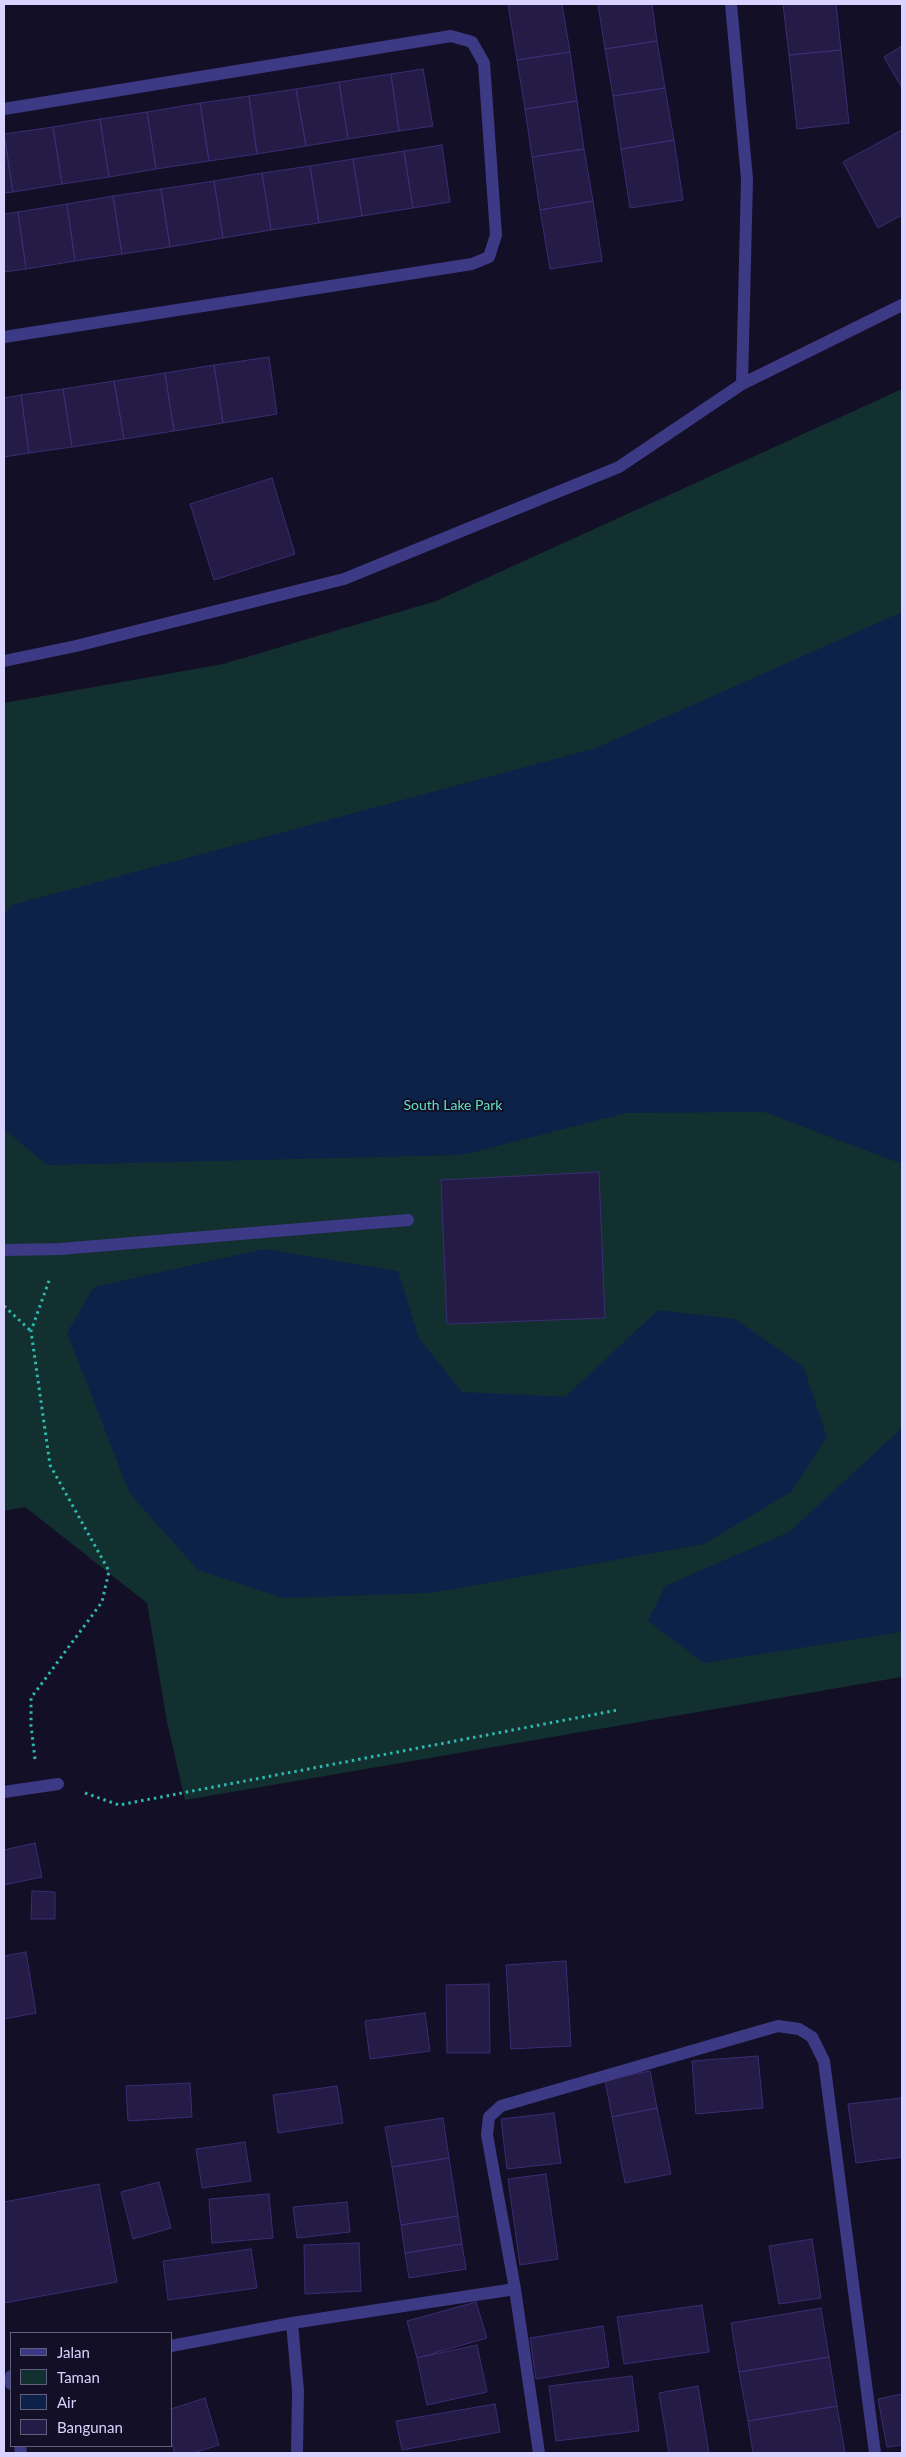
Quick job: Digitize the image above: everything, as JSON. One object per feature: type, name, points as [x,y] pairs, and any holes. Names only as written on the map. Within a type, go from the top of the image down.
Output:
[{"type":"street","points":[[731,4],[747,179],[742,384]]},
{"type":"street","points":[[4,109],[451,36],[472,42],[484,64],[496,235],[489,257],[472,264],[4,337]]},
{"type":"street","points":[[4,661],[76,646],[344,579],[619,467],[742,384],[902,305]]},
{"type":"street","points":[[4,1250],[60,1249],[408,1220]]},
{"type":"street","points":[[4,1792],[58,1784]]},
{"type":"street","points":[[539,2453],[515,2289],[487,2135],[489,2117],[501,2106],[778,2026],[799,2029],[812,2037],[824,2061],[875,2453]]},
{"type":"street","points":[[172,2346],[292,2323],[515,2289]]},
{"type":"street","points":[[292,2323],[298,2391],[297,2453]]},
{"type":"path","points":[[39,1787],[30,1726],[31,1698],[102,1602],[110,1571],[50,1465],[31,1331],[60,1249]]},
{"type":"path","points":[[4,1306],[31,1331]]},
{"type":"path","points":[[58,1784],[120,1805],[618,1710]]},
{"type":"green space","name":"South Lake Park","points":[[902,389],[902,1677],[185,1800],[167,1722],[147,1603],[25,1507],[4,1511],[4,703],[223,664],[436,601]]},
{"type":"water","points":[[902,612],[902,1164],[764,1112],[626,1113],[462,1155],[47,1165],[4,1129],[4,914],[12,905],[596,748]]},
{"type":"water","points":[[264,1249],[398,1271],[419,1338],[462,1392],[565,1397],[658,1310],[735,1319],[803,1366],[827,1437],[791,1492],[704,1544],[431,1593],[283,1598],[198,1570],[130,1494],[67,1333],[94,1287]]},
{"type":"water","points":[[902,1428],[902,1632],[704,1663],[648,1621],[665,1586],[789,1532]]},
{"type":"building","points":[[508,4],[562,4],[570,52],[517,60]]},
{"type":"building","points":[[598,4],[652,4],[657,41],[605,49]]},
{"type":"building","points":[[783,4],[836,4],[841,50],[789,55]]},
{"type":"building","points":[[657,41],[665,88],[613,96],[605,49]]},
{"type":"building","points":[[902,46],[902,88],[884,57]]},
{"type":"building","points":[[841,50],[849,123],[797,129],[789,55]]},
{"type":"building","points":[[570,52],[577,101],[525,109],[517,60]]},
{"type":"building","points":[[423,69],[433,126],[399,131],[391,74]]},
{"type":"building","points":[[391,74],[399,131],[348,139],[339,82]]},
{"type":"building","points":[[339,82],[348,139],[306,146],[296,89]]},
{"type":"building","points":[[665,88],[674,140],[621,149],[613,96]]},
{"type":"building","points":[[296,89],[306,146],[257,154],[249,96]]},
{"type":"building","points":[[249,96],[257,154],[209,161],[200,103]]},
{"type":"building","points":[[577,101],[584,149],[532,157],[525,109]]},
{"type":"building","points":[[200,103],[209,161],[156,169],[147,112]]},
{"type":"building","points":[[147,112],[156,169],[109,177],[100,119]]},
{"type":"building","points":[[100,119],[109,177],[62,184],[53,127]]},
{"type":"building","points":[[53,127],[62,184],[13,192],[4,134]]},
{"type":"building","points":[[902,130],[902,215],[878,228],[843,162]]},
{"type":"building","points":[[4,134],[13,192],[4,193]]},
{"type":"building","points":[[674,140],[683,200],[630,208],[621,149]]},
{"type":"building","points":[[442,145],[450,202],[413,208],[404,151]]},
{"type":"building","points":[[584,149],[593,201],[540,210],[532,157]]},
{"type":"building","points":[[404,151],[413,208],[362,216],[353,159]]},
{"type":"building","points":[[353,159],[362,216],[319,223],[310,166]]},
{"type":"building","points":[[310,166],[319,223],[271,230],[262,173]]},
{"type":"building","points":[[262,173],[271,230],[223,238],[214,181]]},
{"type":"building","points":[[214,181],[223,238],[170,247],[161,189]]},
{"type":"building","points":[[161,189],[170,247],[122,254],[113,196]]},
{"type":"building","points":[[113,196],[122,254],[75,261],[67,204]]},
{"type":"building","points":[[593,201],[602,261],[550,269],[540,210]]},
{"type":"building","points":[[67,204],[75,261],[26,269],[18,212]]},
{"type":"building","points":[[18,212],[26,269],[4,272],[4,214]]},
{"type":"building","points":[[269,357],[277,414],[223,423],[214,365]]},
{"type":"building","points":[[214,365],[223,423],[174,431],[165,373]]},
{"type":"building","points":[[165,373],[174,431],[124,439],[114,381]]},
{"type":"building","points":[[114,381],[124,439],[72,447],[63,389]]},
{"type":"building","points":[[63,389],[72,447],[29,453],[21,395]]},
{"type":"building","points":[[21,395],[29,453],[4,457],[4,398]]},
{"type":"building","points":[[272,478],[295,554],[214,580],[190,504]]},
{"type":"building","points":[[599,1172],[605,1318],[447,1324],[441,1180]]},
{"type":"building","points":[[35,1843],[42,1877],[4,1885],[4,1850]]},
{"type":"building","points":[[32,1891],[55,1892],[55,1919],[31,1919]]},
{"type":"building","points":[[26,1952],[36,2013],[4,2019],[4,1956]]},
{"type":"building","points":[[566,1961],[571,2046],[511,2049],[506,1965]]},
{"type":"building","points":[[489,1984],[490,2053],[447,2053],[446,1985]]},
{"type":"building","points":[[425,2013],[430,2051],[370,2059],[365,2021]]},
{"type":"building","points":[[758,2056],[763,2108],[696,2114],[692,2061]]},
{"type":"building","points":[[650,2071],[657,2108],[612,2117],[605,2080]]},
{"type":"building","points":[[190,2083],[192,2117],[128,2121],[126,2086]]},
{"type":"building","points":[[337,2086],[343,2123],[278,2133],[273,2095]]},
{"type":"building","points":[[902,2098],[902,2157],[856,2163],[848,2104]]},
{"type":"building","points":[[657,2108],[671,2174],[625,2183],[612,2117]]},
{"type":"building","points":[[554,2113],[561,2163],[507,2169],[501,2119]]},
{"type":"building","points":[[443,2118],[449,2158],[392,2167],[385,2127]]},
{"type":"building","points":[[245,2142],[251,2181],[202,2188],[196,2149]]},
{"type":"building","points":[[449,2158],[458,2216],[401,2225],[392,2167]]},
{"type":"building","points":[[546,2174],[558,2259],[520,2265],[508,2179]]},
{"type":"building","points":[[159,2182],[171,2228],[133,2239],[121,2192]]},
{"type":"building","points":[[99,2184],[117,2282],[4,2303],[4,2202]]},
{"type":"building","points":[[269,2194],[273,2238],[212,2243],[209,2199]]},
{"type":"building","points":[[347,2202],[350,2232],[297,2238],[293,2207]]},
{"type":"building","points":[[458,2216],[462,2244],[405,2253],[401,2225]]},
{"type":"building","points":[[812,2239],[821,2298],[779,2304],[769,2246]]},
{"type":"building","points":[[359,2243],[361,2291],[305,2294],[304,2245]]},
{"type":"building","points":[[462,2244],[466,2269],[409,2278],[405,2253]]},
{"type":"building","points":[[251,2249],[257,2288],[168,2300],[163,2261]]},
{"type":"building","points":[[476,2302],[487,2338],[417,2358],[407,2321]]},
{"type":"building","points":[[702,2305],[709,2352],[624,2364],[617,2317]]},
{"type":"building","points":[[821,2308],[829,2357],[739,2372],[731,2323]]},
{"type":"building","points":[[603,2326],[609,2367],[536,2379],[530,2338]]},
{"type":"building","points":[[477,2345],[487,2392],[427,2405],[417,2358]]},
{"type":"building","points":[[829,2357],[837,2406],[748,2421],[739,2372]]},
{"type":"building","points":[[632,2376],[639,2431],[556,2441],[549,2386]]},
{"type":"building","points":[[698,2386],[709,2453],[669,2453],[659,2393]]},
{"type":"building","points":[[902,2394],[902,2445],[887,2447],[878,2399]]},
{"type":"building","points":[[205,2398],[219,2445],[193,2453],[175,2453],[172,2444],[172,2409]]},
{"type":"building","points":[[495,2404],[500,2432],[402,2450],[396,2421]]},
{"type":"building","points":[[837,2406],[845,2453],[753,2453],[748,2421]]}]
